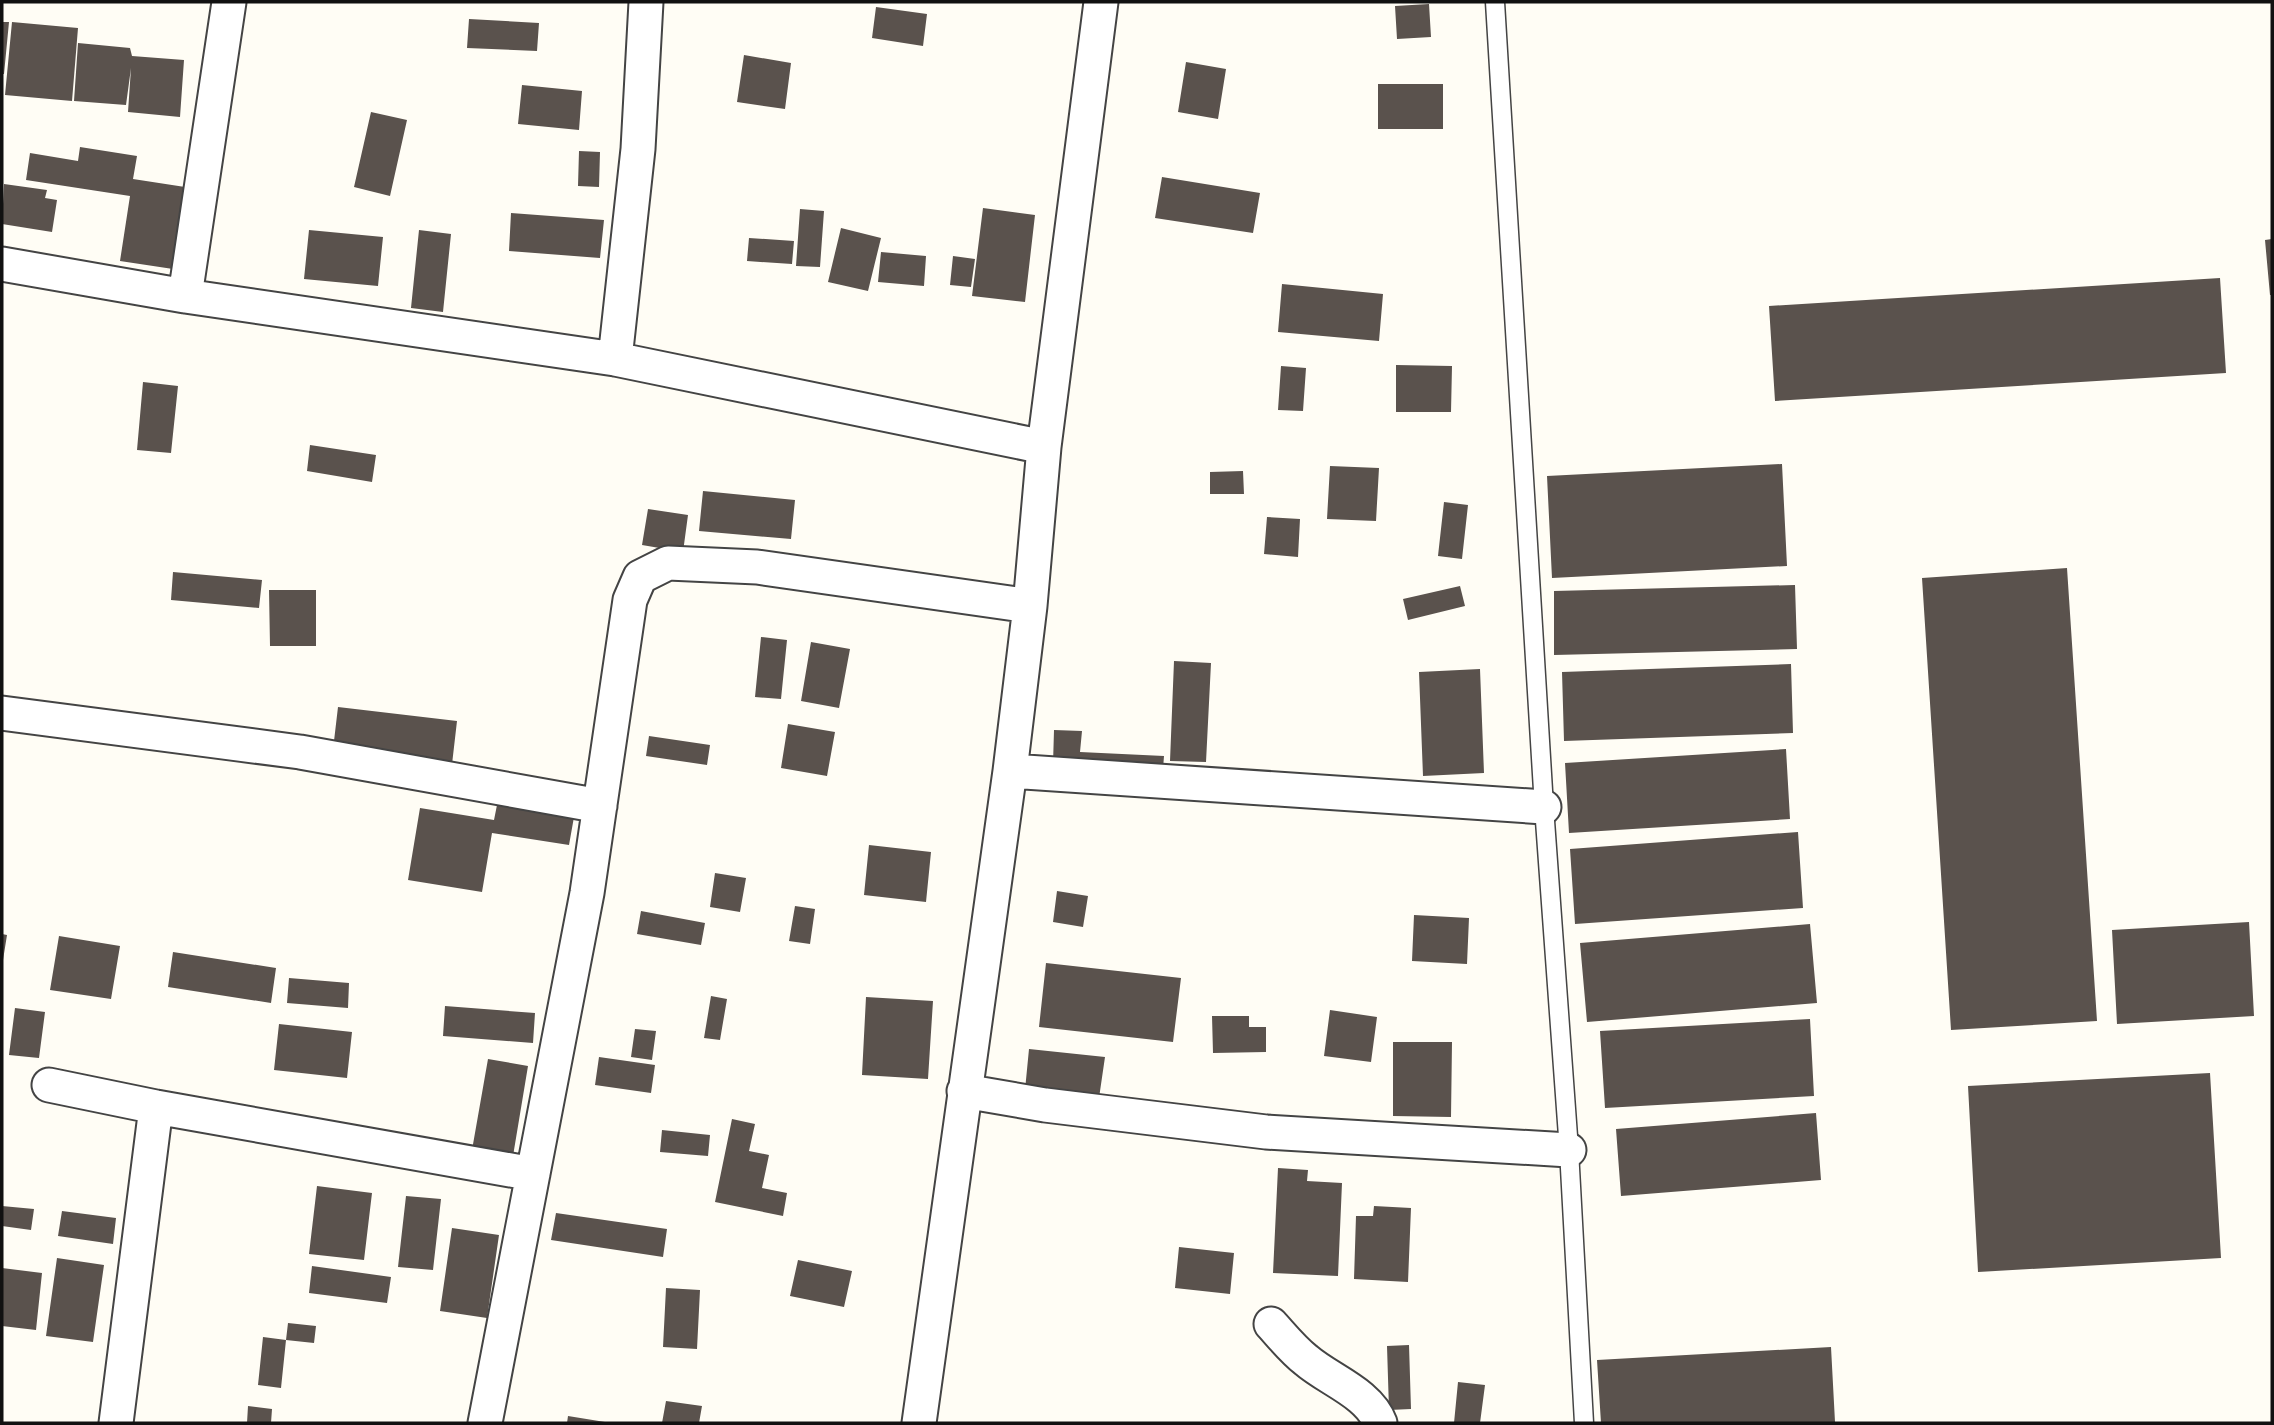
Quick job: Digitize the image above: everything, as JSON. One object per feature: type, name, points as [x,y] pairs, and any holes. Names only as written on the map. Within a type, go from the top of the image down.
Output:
[{"type":"street","points":[[185,296],[229,2]]},
{"type":"street","points":[[615,359],[638,149],[646,2]]},
{"type":"street","points":[[919,1423],[1010,771],[1030,606],[1044,447],[1101,2]]},
{"type":"street","points":[[2,264],[185,296],[615,359],[1044,447]]},
{"type":"street","points":[[485,1423],[587,893],[630,600],[640,577],[668,563],[757,567],[1030,606]]},
{"type":"street","points":[[2,713],[300,752],[600,806]]},
{"type":"street","points":[[1010,771],[1544,807]]},
{"type":"street","points":[[49,1085],[156,1107],[533,1174]]},
{"type":"street","points":[[964,1091],[1045,1105],[1266,1132],[1569,1150]]},
{"type":"street","points":[[116,1423],[156,1107]]},
{"type":"street","points":[[1271,1324],[1305,1360],[1357,1395],[1376,1412],[1380,1423]]},
{"type":"lane","points":[[1495,2],[1584,1423]]},
{"type":"building","points":[[1429,4],[1431,37],[1397,39],[1395,6]]},
{"type":"building","points":[[876,7],[927,14],[923,46],[872,38]]},
{"type":"building","points":[[469,19],[539,23],[537,51],[467,48]]},
{"type":"building","points":[[2,22],[9,22],[4,74],[2,74]]},
{"type":"building","points":[[12,22],[78,28],[72,101],[5,95]]},
{"type":"building","points":[[78,43],[130,48],[132,56],[184,60],[180,117],[128,112],[131,68],[126,105],[74,101]]},
{"type":"building","points":[[744,55],[791,63],[785,109],[737,102]]},
{"type":"building","points":[[1186,62],[1226,69],[1218,119],[1178,112]]},
{"type":"building","points":[[1378,84],[1443,84],[1443,129],[1378,129]]},
{"type":"building","points":[[522,85],[582,91],[579,130],[518,124]]},
{"type":"building","points":[[371,112],[407,120],[390,196],[354,187]]},
{"type":"building","points":[[80,147],[137,156],[133,179],[185,187],[173,269],[120,261],[130,196],[26,180],[30,153],[78,161]]},
{"type":"building","points":[[579,151],[600,152],[599,187],[578,186]]},
{"type":"building","points":[[1162,177],[1260,193],[1253,233],[1155,218]]},
{"type":"building","points":[[4,184],[47,190],[45,198],[57,200],[52,232],[2,224]]},
{"type":"building","points":[[983,208],[1035,215],[1025,302],[972,296]]},
{"type":"building","points":[[800,209],[824,211],[820,267],[796,266]]},
{"type":"building","points":[[511,213],[604,220],[600,258],[509,251]]},
{"type":"building","points":[[841,228],[881,238],[868,291],[828,282]]},
{"type":"building","points":[[309,230],[383,237],[378,286],[304,279]]},
{"type":"building","points":[[419,230],[451,234],[443,312],[411,308]]},
{"type":"building","points":[[749,238],[794,241],[792,264],[747,261]]},
{"type":"building","points":[[2272,239],[2272,295],[2270,295],[2265,240]]},
{"type":"building","points":[[881,252],[926,256],[924,286],[878,282]]},
{"type":"building","points":[[953,256],[975,259],[971,287],[950,285]]},
{"type":"building","points":[[2220,278],[2226,373],[1775,401],[1769,306]]},
{"type":"building","points":[[1282,284],[1383,294],[1379,341],[1278,332]]},
{"type":"building","points":[[1396,365],[1452,366],[1451,412],[1396,412]]},
{"type":"building","points":[[1281,366],[1306,368],[1303,411],[1278,410]]},
{"type":"building","points":[[143,382],[178,386],[171,453],[137,450]]},
{"type":"building","points":[[310,445],[376,455],[372,482],[307,471]]},
{"type":"building","points":[[1782,464],[1787,566],[1552,578],[1547,476]]},
{"type":"building","points":[[1330,466],[1379,468],[1376,521],[1327,519]]},
{"type":"building","points":[[1243,471],[1244,494],[1210,494],[1210,472]]},
{"type":"building","points":[[703,491],[795,500],[791,539],[699,531]]},
{"type":"building","points":[[1444,502],[1468,505],[1462,559],[1438,556]]},
{"type":"building","points":[[648,509],[688,515],[683,552],[642,545]]},
{"type":"building","points":[[1267,517],[1300,519],[1298,557],[1264,554]]},
{"type":"building","points":[[2067,568],[2097,1021],[1951,1030],[1922,578]]},
{"type":"building","points":[[173,572],[262,580],[259,608],[171,600]]},
{"type":"building","points":[[1795,585],[1797,649],[1554,655],[1554,591]]},
{"type":"building","points":[[1460,586],[1465,606],[1408,620],[1403,599]]},
{"type":"building","points":[[269,590],[316,590],[316,646],[270,646]]},
{"type":"building","points":[[761,637],[787,640],[781,699],[755,697]]},
{"type":"building","points":[[811,642],[850,649],[839,708],[801,701]]},
{"type":"building","points":[[1174,661],[1211,663],[1206,762],[1170,761]]},
{"type":"building","points":[[1791,664],[1793,733],[1564,741],[1562,672]]},
{"type":"building","points":[[1480,669],[1484,773],[1423,776],[1419,672]]},
{"type":"building","points":[[338,707],[457,721],[451,773],[332,758]]},
{"type":"building","points":[[788,724],[835,732],[827,776],[781,768]]},
{"type":"building","points":[[1054,730],[1082,731],[1080,752],[1164,756],[1163,769],[1053,764]]},
{"type":"building","points":[[649,736],[710,745],[707,765],[646,756]]},
{"type":"building","points":[[1786,749],[1790,819],[1569,833],[1565,763]]},
{"type":"building","points":[[497,805],[574,817],[569,845],[492,833],[482,892],[408,880],[420,808],[494,820]]},
{"type":"building","points":[[1798,832],[1803,908],[1575,924],[1570,849]]},
{"type":"building","points":[[869,845],[931,852],[926,902],[864,895]]},
{"type":"building","points":[[715,873],[746,878],[740,912],[710,907]]},
{"type":"building","points":[[1057,891],[1088,896],[1083,927],[1053,922]]},
{"type":"building","points":[[795,906],[815,909],[810,944],[789,941]]},
{"type":"building","points":[[641,911],[705,923],[701,945],[637,934]]},
{"type":"building","points":[[1414,915],[1469,918],[1467,964],[1412,961]]},
{"type":"building","points":[[2249,922],[2254,1016],[2117,1024],[2112,930]]},
{"type":"building","points":[[1810,924],[1817,1003],[1587,1022],[1580,943]]},
{"type":"building","points":[[2,934],[7,935],[3,960],[2,960]]},
{"type":"building","points":[[59,936],[120,946],[111,999],[50,990]]},
{"type":"building","points":[[173,952],[276,968],[271,1003],[168,987]]},
{"type":"building","points":[[1046,963],[1181,978],[1173,1042],[1039,1027]]},
{"type":"building","points":[[289,978],[349,983],[348,1008],[287,1003]]},
{"type":"building","points":[[711,996],[727,999],[720,1040],[704,1038]]},
{"type":"building","points":[[866,997],[933,1001],[928,1079],[862,1075]]},
{"type":"building","points":[[445,1006],[535,1013],[533,1043],[443,1036]]},
{"type":"building","points":[[15,1008],[45,1012],[39,1058],[9,1055]]},
{"type":"building","points":[[1330,1010],[1377,1017],[1371,1062],[1324,1056]]},
{"type":"building","points":[[1212,1016],[1249,1016],[1249,1027],[1266,1027],[1266,1052],[1213,1053]]},
{"type":"building","points":[[1810,1019],[1814,1096],[1605,1108],[1600,1031]]},
{"type":"building","points":[[279,1024],[352,1032],[347,1078],[274,1070]]},
{"type":"building","points":[[635,1029],[656,1031],[652,1060],[631,1057]]},
{"type":"building","points":[[1393,1042],[1452,1042],[1451,1117],[1393,1116]]},
{"type":"building","points":[[1029,1049],[1105,1057],[1099,1098],[1025,1090]]},
{"type":"building","points":[[599,1057],[655,1065],[651,1093],[595,1085]]},
{"type":"building","points":[[488,1059],[528,1066],[513,1156],[472,1150]]},
{"type":"building","points":[[2210,1073],[2221,1258],[1978,1272],[1968,1086]]},
{"type":"building","points":[[1816,1113],[1821,1180],[1621,1196],[1616,1129]]},
{"type":"building","points":[[732,1119],[755,1124],[749,1151],[769,1155],[762,1188],[787,1193],[783,1216],[715,1202]]},
{"type":"building","points":[[662,1130],[710,1135],[708,1156],[660,1152]]},
{"type":"building","points":[[1278,1168],[1308,1170],[1307,1181],[1342,1183],[1338,1276],[1273,1273]]},
{"type":"building","points":[[317,1186],[372,1193],[364,1260],[309,1254]]},
{"type":"building","points":[[406,1196],[441,1199],[433,1270],[398,1267]]},
{"type":"building","points":[[2,1206],[34,1209],[31,1230],[2,1226]]},
{"type":"building","points":[[1374,1206],[1411,1208],[1408,1282],[1354,1279],[1356,1216],[1373,1216]]},
{"type":"building","points":[[62,1211],[116,1218],[113,1244],[58,1236]]},
{"type":"building","points":[[556,1213],[667,1229],[663,1257],[551,1240]]},
{"type":"building","points":[[452,1228],[499,1235],[487,1318],[440,1311]]},
{"type":"building","points":[[1179,1247],[1234,1253],[1230,1294],[1175,1288]]},
{"type":"building","points":[[57,1258],[104,1265],[93,1342],[46,1336]]},
{"type":"building","points":[[798,1260],[852,1271],[844,1307],[790,1296]]},
{"type":"building","points":[[312,1266],[391,1277],[387,1303],[309,1293]]},
{"type":"building","points":[[2,1268],[42,1273],[36,1330],[2,1326]]},
{"type":"building","points":[[666,1288],[700,1290],[697,1349],[663,1347]]},
{"type":"building","points":[[288,1323],[316,1326],[314,1343],[286,1340]]},
{"type":"building","points":[[263,1337],[286,1340],[281,1388],[258,1385]]},
{"type":"building","points":[[1409,1345],[1411,1409],[1389,1410],[1387,1346]]},
{"type":"building","points":[[1831,1347],[1835,1422],[1601,1423],[1597,1360]]},
{"type":"building","points":[[1458,1382],[1485,1385],[1480,1423],[1454,1423]]},
{"type":"building","points":[[666,1401],[702,1406],[699,1423],[662,1423]]},
{"type":"building","points":[[248,1406],[272,1409],[271,1423],[247,1423]]},
{"type":"building","points":[[568,1416],[605,1422],[567,1423]]}]
